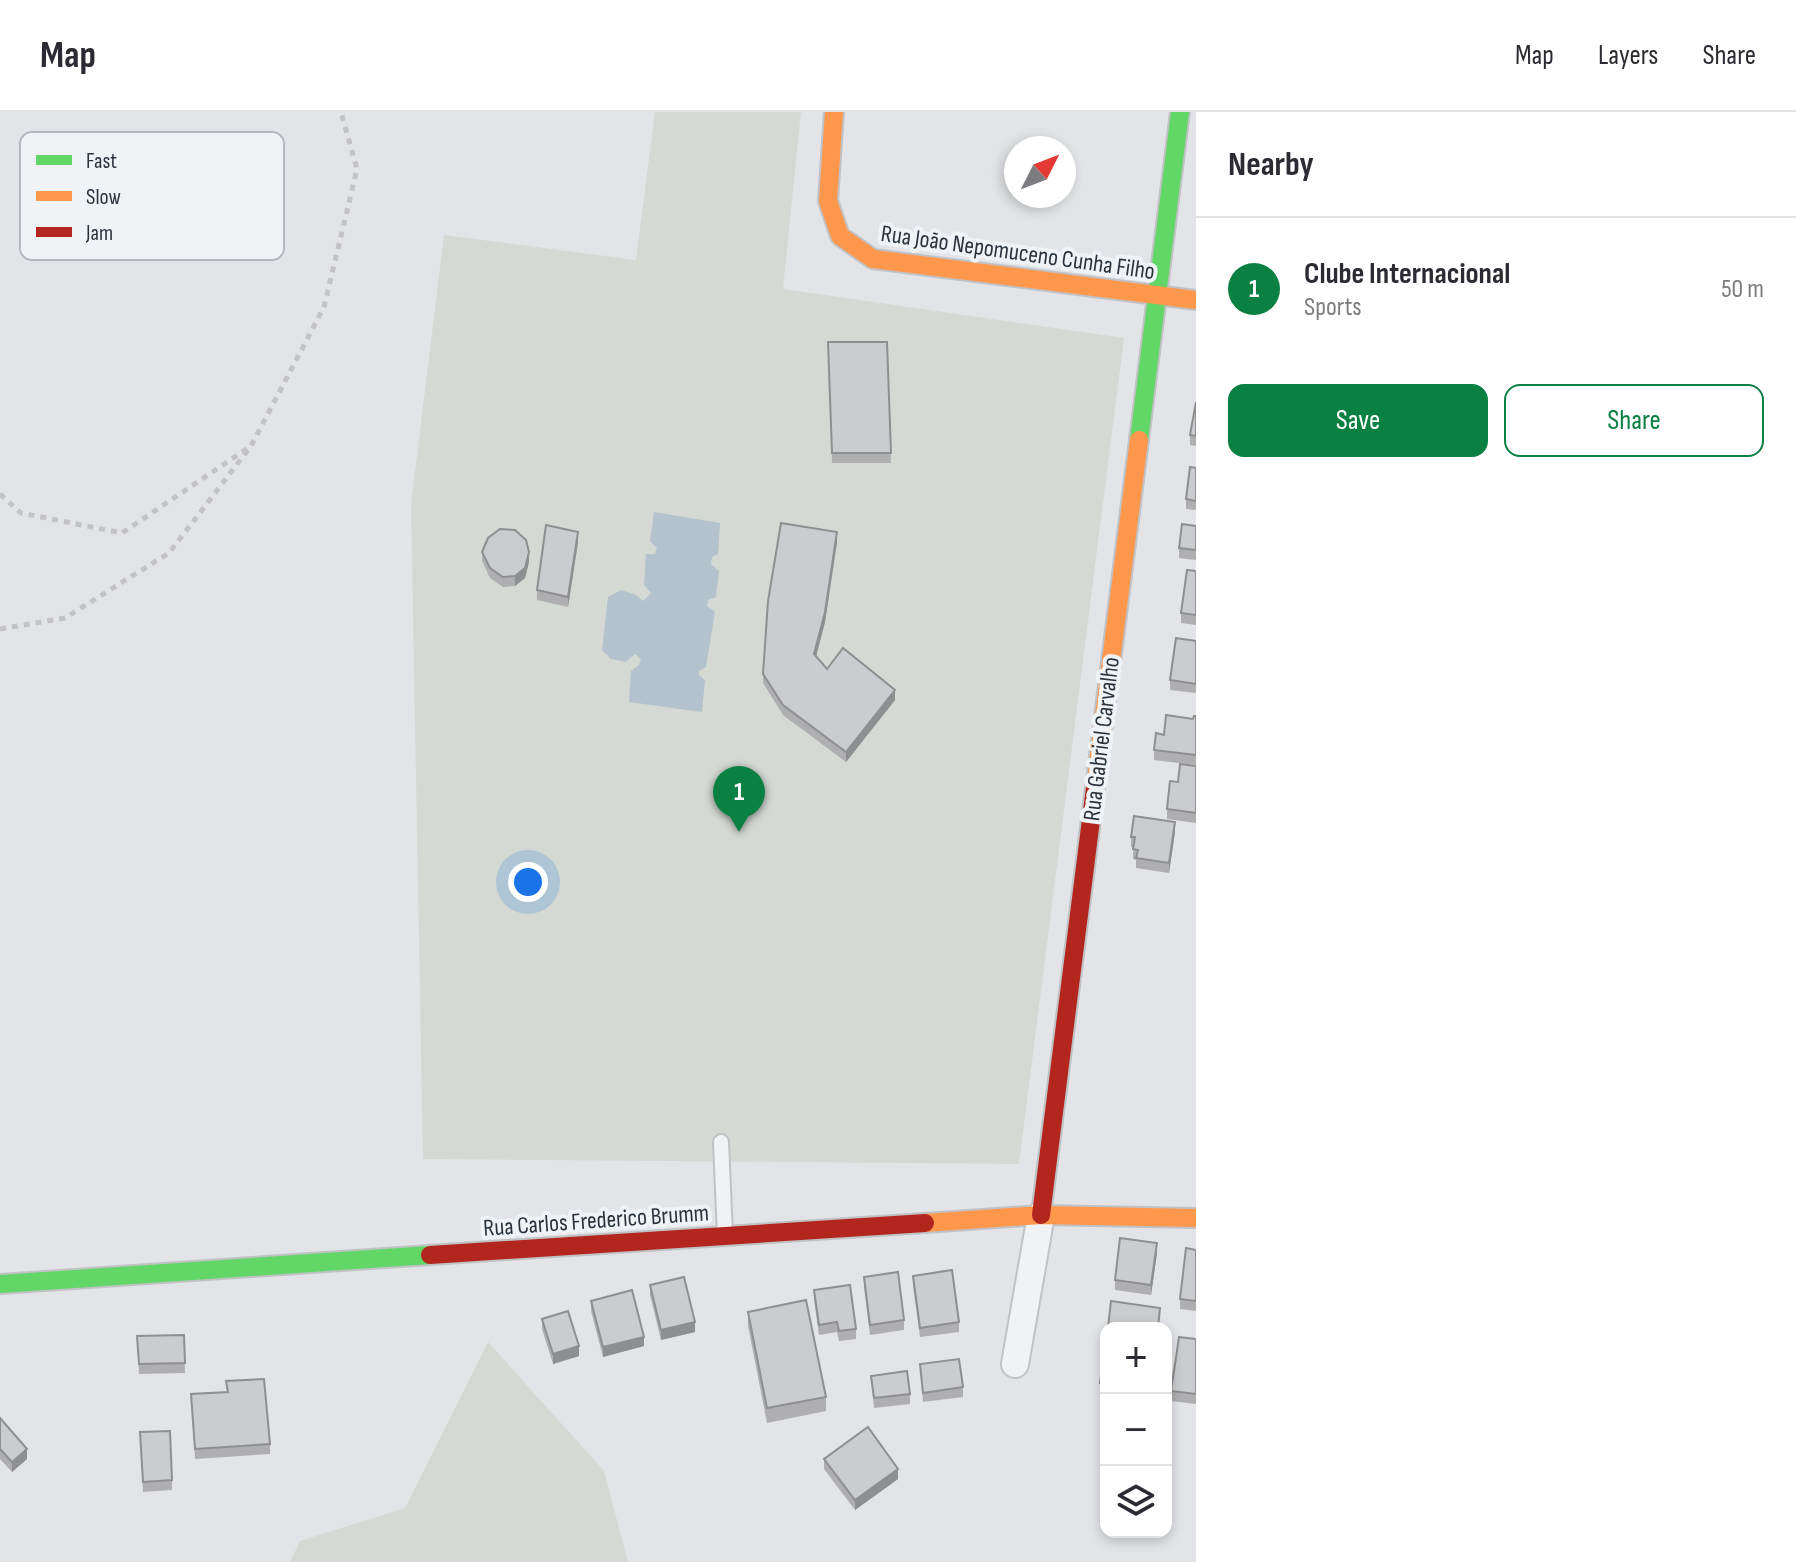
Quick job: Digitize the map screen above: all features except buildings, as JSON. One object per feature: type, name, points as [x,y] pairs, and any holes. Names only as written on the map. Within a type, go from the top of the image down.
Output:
[{"type":"street","name":"Rua João Nepomuceno Cunha Filho","points":[[834,112],[828,201],[840,236],[873,259],[1196,300]]},
{"type":"street","name":"Rua Gabriel Carvalho","points":[[1015,1364],[1041,1215],[1180,112]]},
{"type":"street","name":"Rua Carlos Frederico Brumm","points":[[0,1284],[1041,1215],[1196,1218]]},
{"type":"lane","points":[[721,1142],[725,1236]]},
{"type":"path","points":[[0,629],[65,618],[169,553],[251,446],[324,307],[357,169],[341,112]]},
{"type":"path","points":[[0,494],[21,513],[122,533],[251,446]]},
{"type":"shaded area","points":[[655,112],[801,112],[783,289],[1124,338],[1019,1164],[423,1159],[411,505],[444,235],[636,260]]},
{"type":"shaded area","points":[[488,1342],[604,1471],[628,1562],[290,1562],[300,1541],[405,1508]]},
{"type":"water","points":[[654,512],[720,523],[718,554],[712,557],[711,564],[719,571],[716,597],[708,600],[707,606],[715,612],[706,667],[699,671],[705,680],[702,712],[629,702],[631,671],[641,659],[635,654],[626,662],[611,659],[602,650],[608,597],[621,590],[643,601],[651,593],[644,585],[646,554],[655,554],[657,548],[650,541]]},
{"type":"traffic: fast","points":[[1139,440],[1180,112]]},
{"type":"traffic: fast","points":[[0,1284],[430,1255]]},
{"type":"traffic: slow","points":[[834,112],[828,201],[840,236],[873,259],[1196,300]]},
{"type":"traffic: slow","points":[[1095,788],[1139,440]]},
{"type":"traffic: slow","points":[[925,1223],[1041,1215],[1196,1218]]},
{"type":"traffic: jam","points":[[1041,1215],[1095,788]]},
{"type":"traffic: jam","points":[[430,1255],[925,1223]]},
{"type":"place","name":"Clube Internacional","points":[[739,832]]}]
